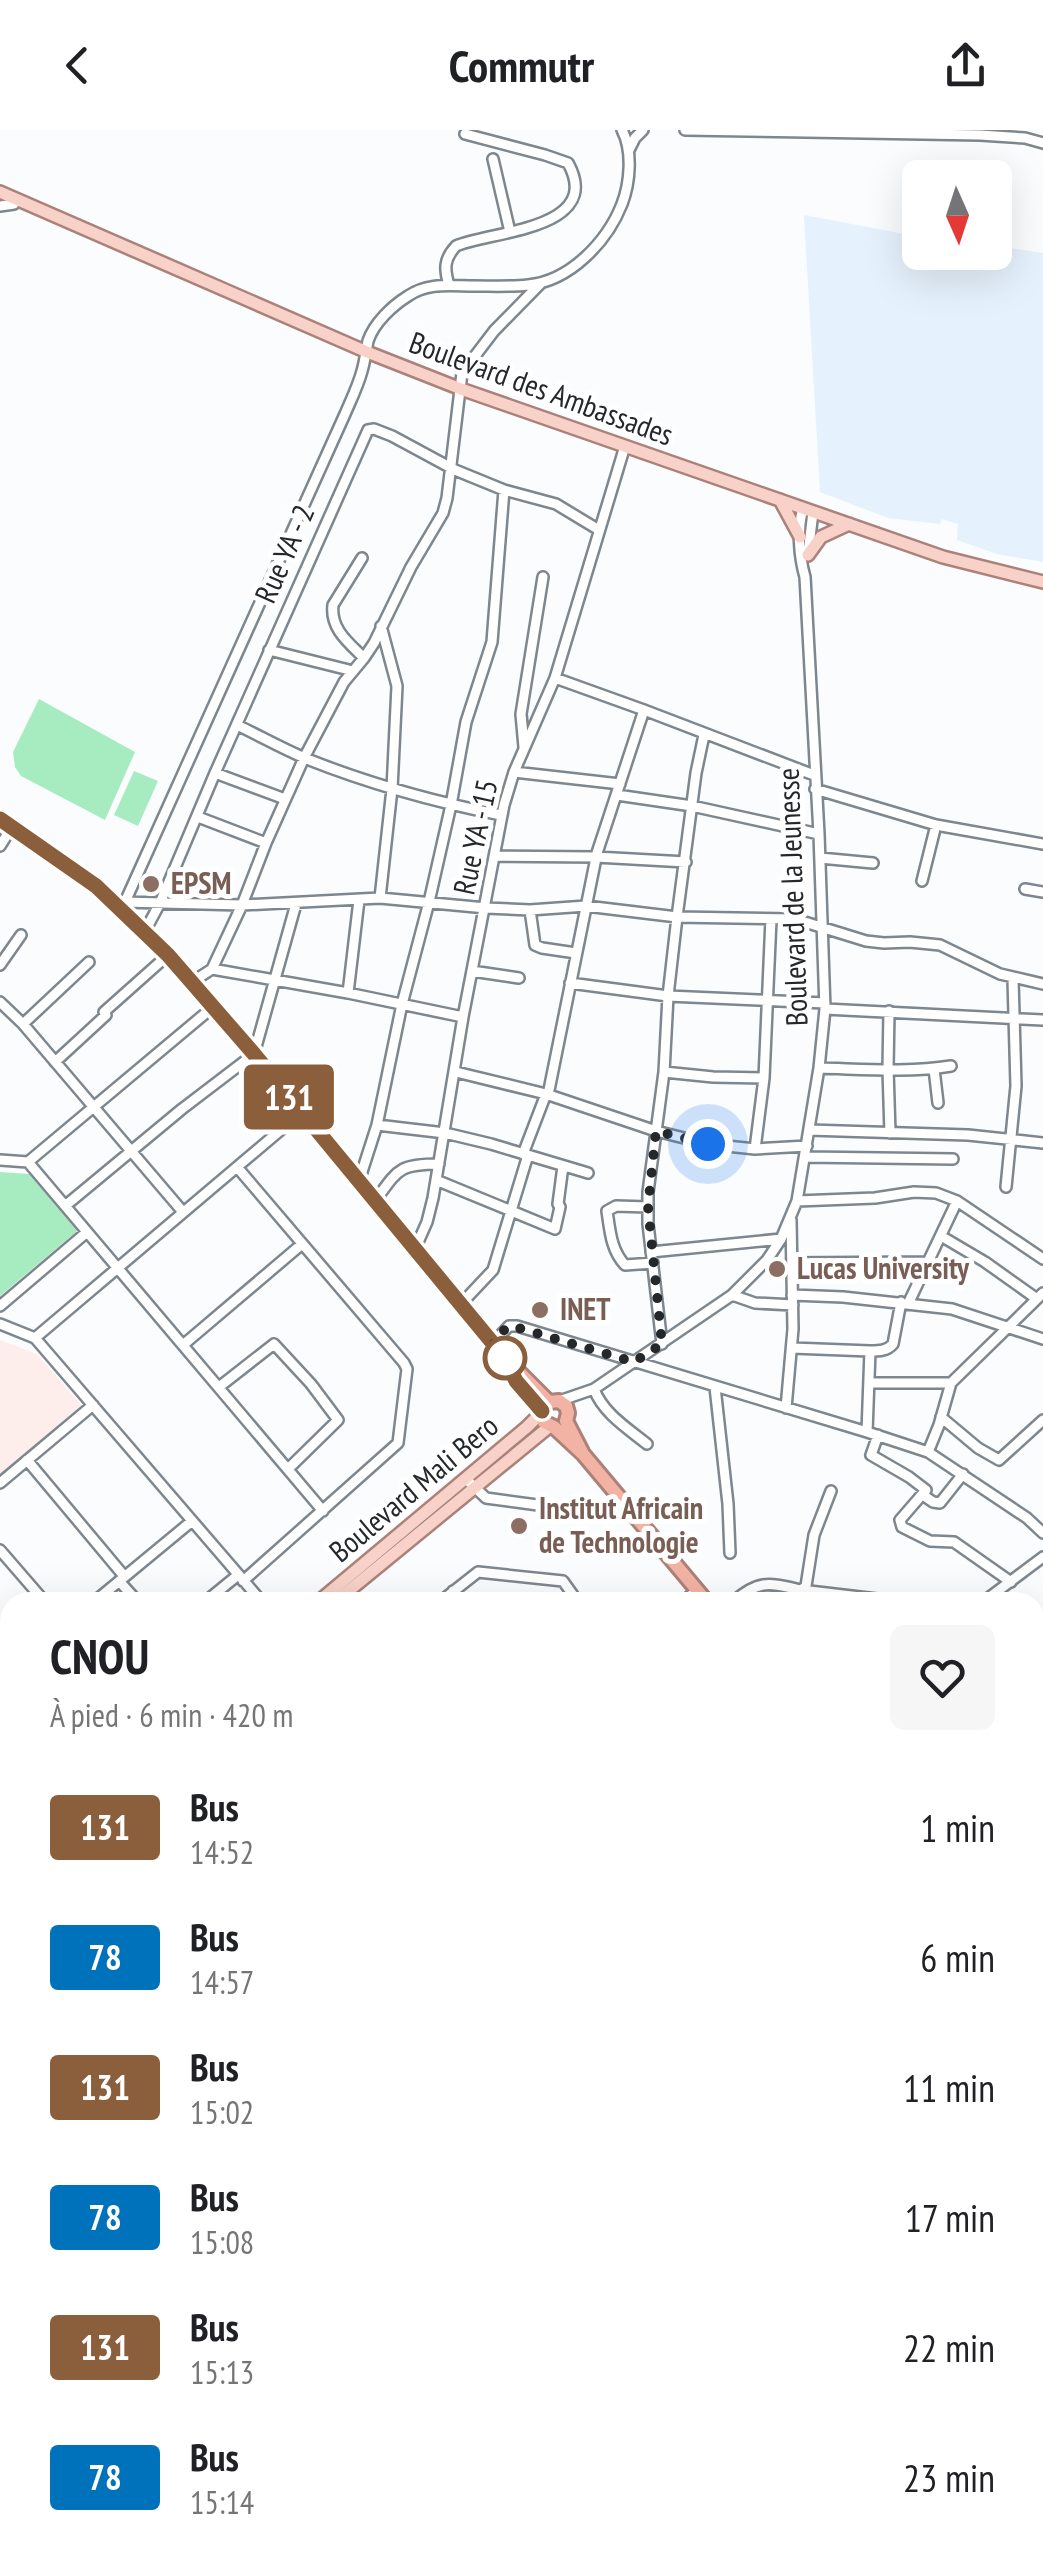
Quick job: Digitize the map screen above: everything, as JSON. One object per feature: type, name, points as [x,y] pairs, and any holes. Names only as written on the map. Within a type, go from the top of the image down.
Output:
[{"type":"highway","points":[[6,823],[120,902],[254,1054],[548,1407]]},
{"type":"highway","points":[[548,1407],[566,1406],[560,1422]]},
{"type":"highway","points":[[548,1407],[544,1422],[560,1422]]},
{"type":"highway","points":[[560,1422],[582,1454],[697,1590]]},
{"type":"main road","points":[[0,192],[15,202]]},
{"type":"main road","points":[[0,203],[15,202]]},
{"type":"main road","name":"Boulevard des Ambassades","points":[[15,202],[461,390],[942,557],[1043,582]]},
{"type":"main road","points":[[780,500],[800,537]]},
{"type":"main road","points":[[808,555],[821,537],[849,524]]},
{"type":"main road","name":"Boulevard Mali Bero","points":[[346,1592],[470,1483],[548,1407]]},
{"type":"main road","name":"Boulevard Mali Bero","points":[[331,1592],[470,1483],[560,1422]]},
{"type":"street","points":[[622,130],[628,153],[624,198],[609,231],[594,250],[570,268],[530,285],[423,288],[407,296],[378,323],[369,339],[362,374],[345,414],[120,902],[242,905],[380,898],[486,908],[586,906],[677,917],[795,919],[884,944],[940,945],[1013,979],[1043,984]]},
{"type":"street","points":[[628,153],[643,130]]},
{"type":"street","points":[[685,130],[980,134],[1025,138],[1043,144]]},
{"type":"street","points":[[449,285],[444,267],[456,246],[544,224],[567,208],[574,190],[568,164],[465,134]]},
{"type":"street","points":[[493,160],[510,232]]},
{"type":"street","points":[[192,982],[212,969],[304,758],[443,513],[462,373],[494,331],[542,282]]},
{"type":"street","name":"Rue YA - 2","points":[[145,931],[368,430],[392,436],[451,468],[504,490],[556,504],[599,530]]},
{"type":"street","name":"Rue YA - 15","points":[[415,1249],[430,1212],[502,814],[514,772],[554,678],[626,446]]},
{"type":"street","points":[[359,1181],[429,902],[466,722],[492,642],[504,490]]},
{"type":"street","points":[[805,576],[808,510]]},
{"type":"street","name":"Boulevard de la Jeunesse","points":[[590,1391],[732,1295],[767,1260],[797,1201],[825,1006],[819,834],[800,537],[808,510]]},
{"type":"street","points":[[362,558],[332,611],[336,627],[364,658]]},
{"type":"street","points":[[524,750],[521,714],[543,577]]},
{"type":"street","points":[[380,898],[392,789],[397,686],[381,626]]},
{"type":"street","points":[[269,650],[353,671]]},
{"type":"street","points":[[554,678],[814,776]]},
{"type":"street","points":[[461,1304],[491,1273],[512,1210],[547,1094],[596,856],[644,710]]},
{"type":"street","points":[[237,724],[304,758],[392,789],[502,814]]},
{"type":"street","points":[[662,1344],[648,1207],[677,917],[704,735]]},
{"type":"street","points":[[514,772],[619,789],[819,834]]},
{"type":"street","points":[[215,773],[285,799]]},
{"type":"street","points":[[815,789],[936,825],[1043,844]]},
{"type":"street","points":[[198,817],[266,843]]},
{"type":"street","points":[[0,846],[6,823]]},
{"type":"street","points":[[922,881],[936,825]]},
{"type":"street","points":[[495,856],[596,856],[686,862]]},
{"type":"street","points":[[820,858],[873,863]]},
{"type":"street","points":[[1025,889],[1043,892]]},
{"type":"street","points":[[348,993],[360,900]]},
{"type":"street","points":[[65,1206],[254,1054],[296,904]]},
{"type":"street","points":[[530,910],[534,945],[576,953]]},
{"type":"street","points":[[756,1148],[764,1078],[771,919]]},
{"type":"street","points":[[0,965],[21,935]]},
{"type":"street","points":[[55,1062],[168,955]]},
{"type":"street","points":[[23,1024],[89,962]]},
{"type":"street","points":[[212,969],[463,1018]]},
{"type":"street","points":[[472,971],[520,978]]},
{"type":"street","points":[[1006,1188],[1016,1086],[1013,979]]},
{"type":"street","points":[[570,982],[668,996],[1043,1020]]},
{"type":"street","points":[[0,1002],[183,1212]]},
{"type":"street","points":[[0,1160],[26,1161],[213,1006]]},
{"type":"street","points":[[888,1011],[890,1133]]},
{"type":"street","points":[[819,1068],[888,1070],[950,1066]]},
{"type":"street","points":[[934,1068],[938,1104]]},
{"type":"street","points":[[456,1072],[547,1094],[656,1131],[708,1144],[756,1148],[807,1146]]},
{"type":"street","points":[[664,1072],[764,1078]]},
{"type":"street","points":[[35,1338],[302,1112]]},
{"type":"street","points":[[376,1124],[445,1133],[588,1173]]},
{"type":"street","points":[[809,1130],[1043,1142]]},
{"type":"street","points":[[805,1158],[953,1159]]},
{"type":"street","points":[[26,1161],[323,1510]]},
{"type":"street","points":[[375,1201],[405,1167],[438,1164]]},
{"type":"street","points":[[219,1592],[323,1510],[398,1443],[406,1369],[237,1166]]},
{"type":"street","points":[[436,1180],[555,1230],[563,1166]]},
{"type":"street","points":[[797,1201],[936,1193],[957,1201],[1043,1259]]},
{"type":"street","points":[[792,1348],[883,1351],[894,1344],[904,1303],[957,1201]]},
{"type":"street","points":[[648,1207],[616,1206],[607,1211],[617,1257],[625,1265],[781,1238]]},
{"type":"street","points":[[786,1408],[792,1348],[791,1218]]},
{"type":"street","points":[[0,1306],[87,1232]]},
{"type":"street","points":[[928,1452],[950,1384],[1040,1296],[941,1236]]},
{"type":"street","points":[[184,1346],[302,1244]]},
{"type":"street","points":[[792,1263],[926,1262]]},
{"type":"street","points":[[732,1295],[755,1303],[904,1303],[952,1309],[1043,1339]]},
{"type":"street","points":[[0,1324],[35,1338],[253,1592]]},
{"type":"street","points":[[493,1343],[512,1326],[928,1452],[1027,1518],[1043,1533]]},
{"type":"street","points":[[219,1387],[274,1344],[311,1384],[338,1421],[288,1469]]},
{"type":"street","points":[[870,1351],[870,1454],[926,1490],[900,1520],[902,1527],[930,1541],[954,1542],[1011,1582]]},
{"type":"street","points":[[869,1383],[950,1384]]},
{"type":"street","points":[[715,1387],[730,1553]]},
{"type":"street","points":[[548,1407],[590,1391]]},
{"type":"street","points":[[560,1422],[590,1391]]},
{"type":"street","points":[[590,1391],[606,1410],[647,1444]]},
{"type":"street","points":[[0,1484],[93,1405]]},
{"type":"street","points":[[942,1417],[998,1460],[1043,1420]]},
{"type":"street","points":[[27,1460],[131,1592]]},
{"type":"street","points":[[923,1495],[940,1503],[963,1474]]},
{"type":"street","points":[[470,1483],[486,1498],[582,1511]]},
{"type":"street","points":[[796,1592],[806,1586],[809,1578],[814,1536],[831,1491]]},
{"type":"street","points":[[106,1592],[192,1521]]},
{"type":"street","points":[[0,1550],[36,1592]]},
{"type":"street","points":[[997,1592],[1043,1557]]},
{"type":"street","points":[[453,1591],[478,1572],[563,1580],[567,1592]]},
{"type":"street","points":[[745,1592],[760,1584],[779,1584],[822,1592]]},
{"type":"shaded area","points":[[804,215],[902,234],[902,270],[1012,270],[1012,248],[1043,253],[1043,562],[997,554],[957,540],[958,524],[942,519],[940,524],[888,518],[820,492]]},
{"type":"shaded area","points":[[0,1340],[37,1354],[83,1407],[0,1475]]},
{"type":"green space","points":[[39,699],[135,752],[105,820],[21,776],[15,767],[13,752]]},
{"type":"green space","points":[[134,771],[158,781],[138,826],[114,815]]},
{"type":"green space","points":[[0,1172],[29,1174],[77,1231],[0,1296]]},
{"type":"bus line","name":"131","points":[[0,819],[116,902],[168,955],[505,1358],[516,1381],[542,1411]]},
{"type":"place","name":"EPSM","points":[[151,884]]},
{"type":"place","name":"Lucas University","points":[[777,1269]]},
{"type":"place","name":"INET","points":[[540,1310]]},
{"type":"place","name":"Institut Africain de Technologie","points":[[519,1526]]},
{"type":"route","points":[[505,1358],[493,1343],[508,1326],[634,1362],[662,1344],[648,1224],[656,1131],[708,1144]]}]
